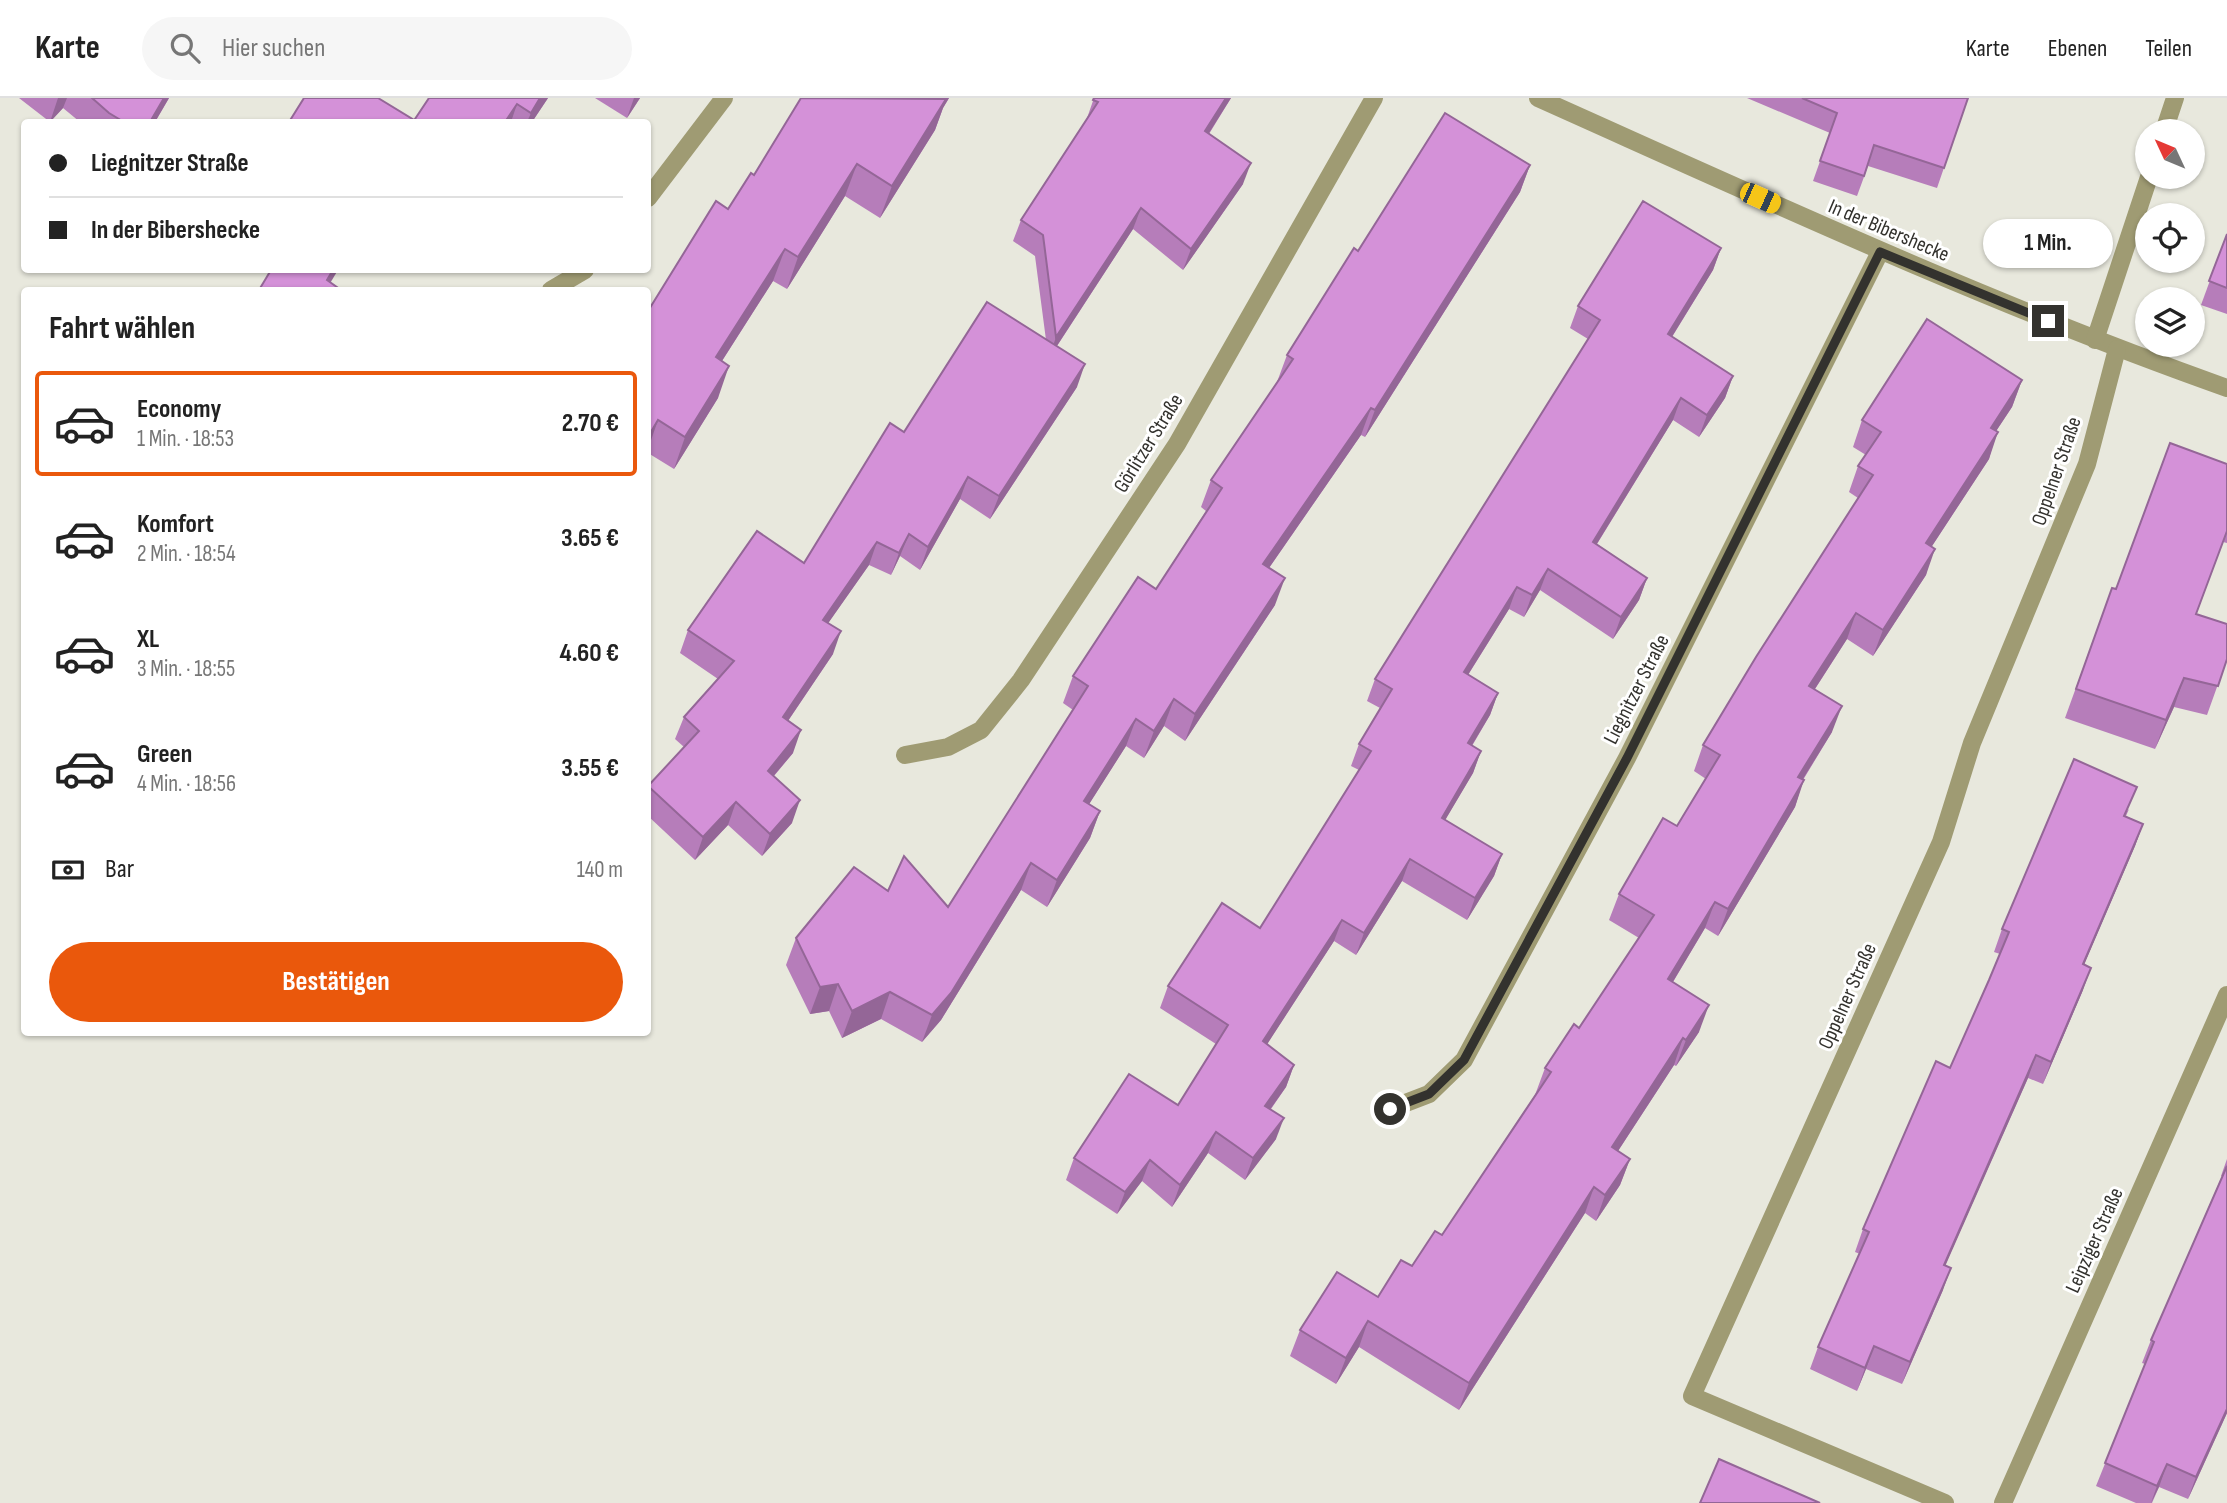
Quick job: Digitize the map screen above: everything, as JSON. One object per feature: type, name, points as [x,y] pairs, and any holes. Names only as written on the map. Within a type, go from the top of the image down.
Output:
[{"type":"street","points":[[651,194],[724,98]]},
{"type":"street","name":"Görlitzer Straße","points":[[905,755],[948,747],[981,730],[1021,681],[1177,444],[1374,98]]},
{"type":"street","name":"In der Bibershecke","points":[[1538,98],[1880,252],[2117,349],[2227,388]]},
{"type":"street","points":[[2168,119],[2175,98]]},
{"type":"street","points":[[2095,340],[2146,189]]},
{"type":"street","name":"Liegnitzer Straße","points":[[1390,1109],[1429,1094],[1464,1060],[1627,758],[1880,252]]},
{"type":"street","points":[[556,287],[580,273]]},
{"type":"street","name":"Oppelner Straße","points":[[1945,1503],[1692,1396],[1941,842],[1972,743],[2087,464],[2117,349]]},
{"type":"street","name":"Leipziger Straße","points":[[2003,1503],[2227,995]]},
{"type":"building","points":[[92,98],[164,98],[152,119],[119,119]]},
{"type":"building","points":[[304,98],[378,98],[412,119],[291,119]]},
{"type":"building","points":[[429,98],[540,98],[531,113],[517,104],[507,119],[415,119]]},
{"type":"building","points":[[801,98],[946,99],[892,186],[857,164],[798,257],[785,249],[716,357],[729,366],[685,437],[658,420],[651,432],[651,306],[716,201],[728,209],[751,173],[754,175]]},
{"type":"building","points":[[1226,98],[1205,131],[1251,163],[1191,249],[1141,208],[1056,337],[1043,235],[1021,220],[1098,102],[1093,100]]},
{"type":"building","points":[[1802,98],[1968,98],[1944,168],[1874,145],[1864,176],[1820,161],[1837,113]]},
{"type":"building","points":[[1445,113],[1530,165],[1375,410],[1371,408],[1263,564],[1285,578],[1195,714],[1174,699],[1154,731],[1136,719],[1084,801],[1100,811],[1057,880],[1031,863],[951,993],[932,1015],[890,992],[852,1011],[838,984],[820,987],[796,938],[854,867],[888,891],[904,856],[948,907],[1088,686],[1073,676],[1138,577],[1156,589],[1222,488],[1211,480],[1293,359],[1287,355],[1354,248],[1358,251]]},
{"type":"building","points":[[1643,201],[1721,248],[1668,334],[1733,376],[1707,415],[1681,398],[1593,542],[1647,578],[1621,617],[1548,569],[1532,595],[1517,587],[1464,672],[1498,693],[1468,743],[1481,751],[1442,818],[1502,854],[1475,898],[1410,859],[1364,933],[1342,920],[1263,1041],[1294,1065],[1265,1106],[1284,1118],[1253,1158],[1216,1132],[1180,1185],[1150,1160],[1125,1192],[1074,1158],[1129,1074],[1178,1105],[1228,1025],[1168,986],[1222,903],[1260,928],[1371,751],[1359,744],[1392,689],[1375,679],[1600,320],[1578,306]]},
{"type":"building","points":[[2227,234],[2227,288],[2209,281]]},
{"type":"building","points":[[269,273],[331,273],[327,280],[337,287],[261,287]]},
{"type":"building","points":[[987,302],[1085,364],[999,496],[968,477],[928,547],[909,534],[899,553],[877,542],[823,620],[841,631],[783,717],[801,730],[768,771],[800,800],[770,834],[736,802],[703,837],[651,789],[651,783],[699,731],[684,717],[734,661],[688,630],[757,531],[804,563],[890,423],[904,432]]},
{"type":"building","points":[[1927,319],[2022,380],[1991,428],[1998,432],[1926,543],[1935,549],[1883,630],[1856,613],[1809,686],[1842,706],[1798,777],[1804,780],[1728,909],[1715,902],[1668,979],[1709,1005],[1686,1040],[1683,1038],[1612,1147],[1630,1159],[1605,1195],[1594,1187],[1469,1383],[1368,1321],[1346,1358],[1300,1330],[1337,1272],[1378,1297],[1401,1260],[1412,1266],[1435,1231],[1442,1235],[1551,1072],[1545,1068],[1574,1024],[1579,1028],[1654,915],[1619,894],[1663,818],[1677,826],[1720,755],[1703,745],[1873,475],[1858,466],[1881,432],[1862,420]]},
{"type":"building","points":[[2170,443],[2227,464],[2227,531],[2196,614],[2227,624],[2227,659],[2218,686],[2184,678],[2166,720],[2076,689],[2112,588],[2116,589]]},
{"type":"building","points":[[2074,759],[2137,787],[2124,816],[2143,824],[2083,964],[2091,968],[2051,1062],[2036,1055],[1944,1265],[1951,1268],[1910,1362],[1874,1346],[1865,1368],[1818,1347],[1869,1232],[1863,1229],[1936,1061],[1950,1068],[1989,980],[2009,932],[2002,929]]},
{"type":"building","points":[[2227,1166],[2227,1409],[2196,1477],[2167,1464],[2157,1486],[2105,1463],[2154,1342],[2151,1340]]},
{"type":"building","points":[[1719,1459],[1820,1503],[1700,1503]]},
{"type":"route","points":[[1390,1109],[1429,1094],[1464,1060],[1627,758],[1880,252],[2048,321]]}]
